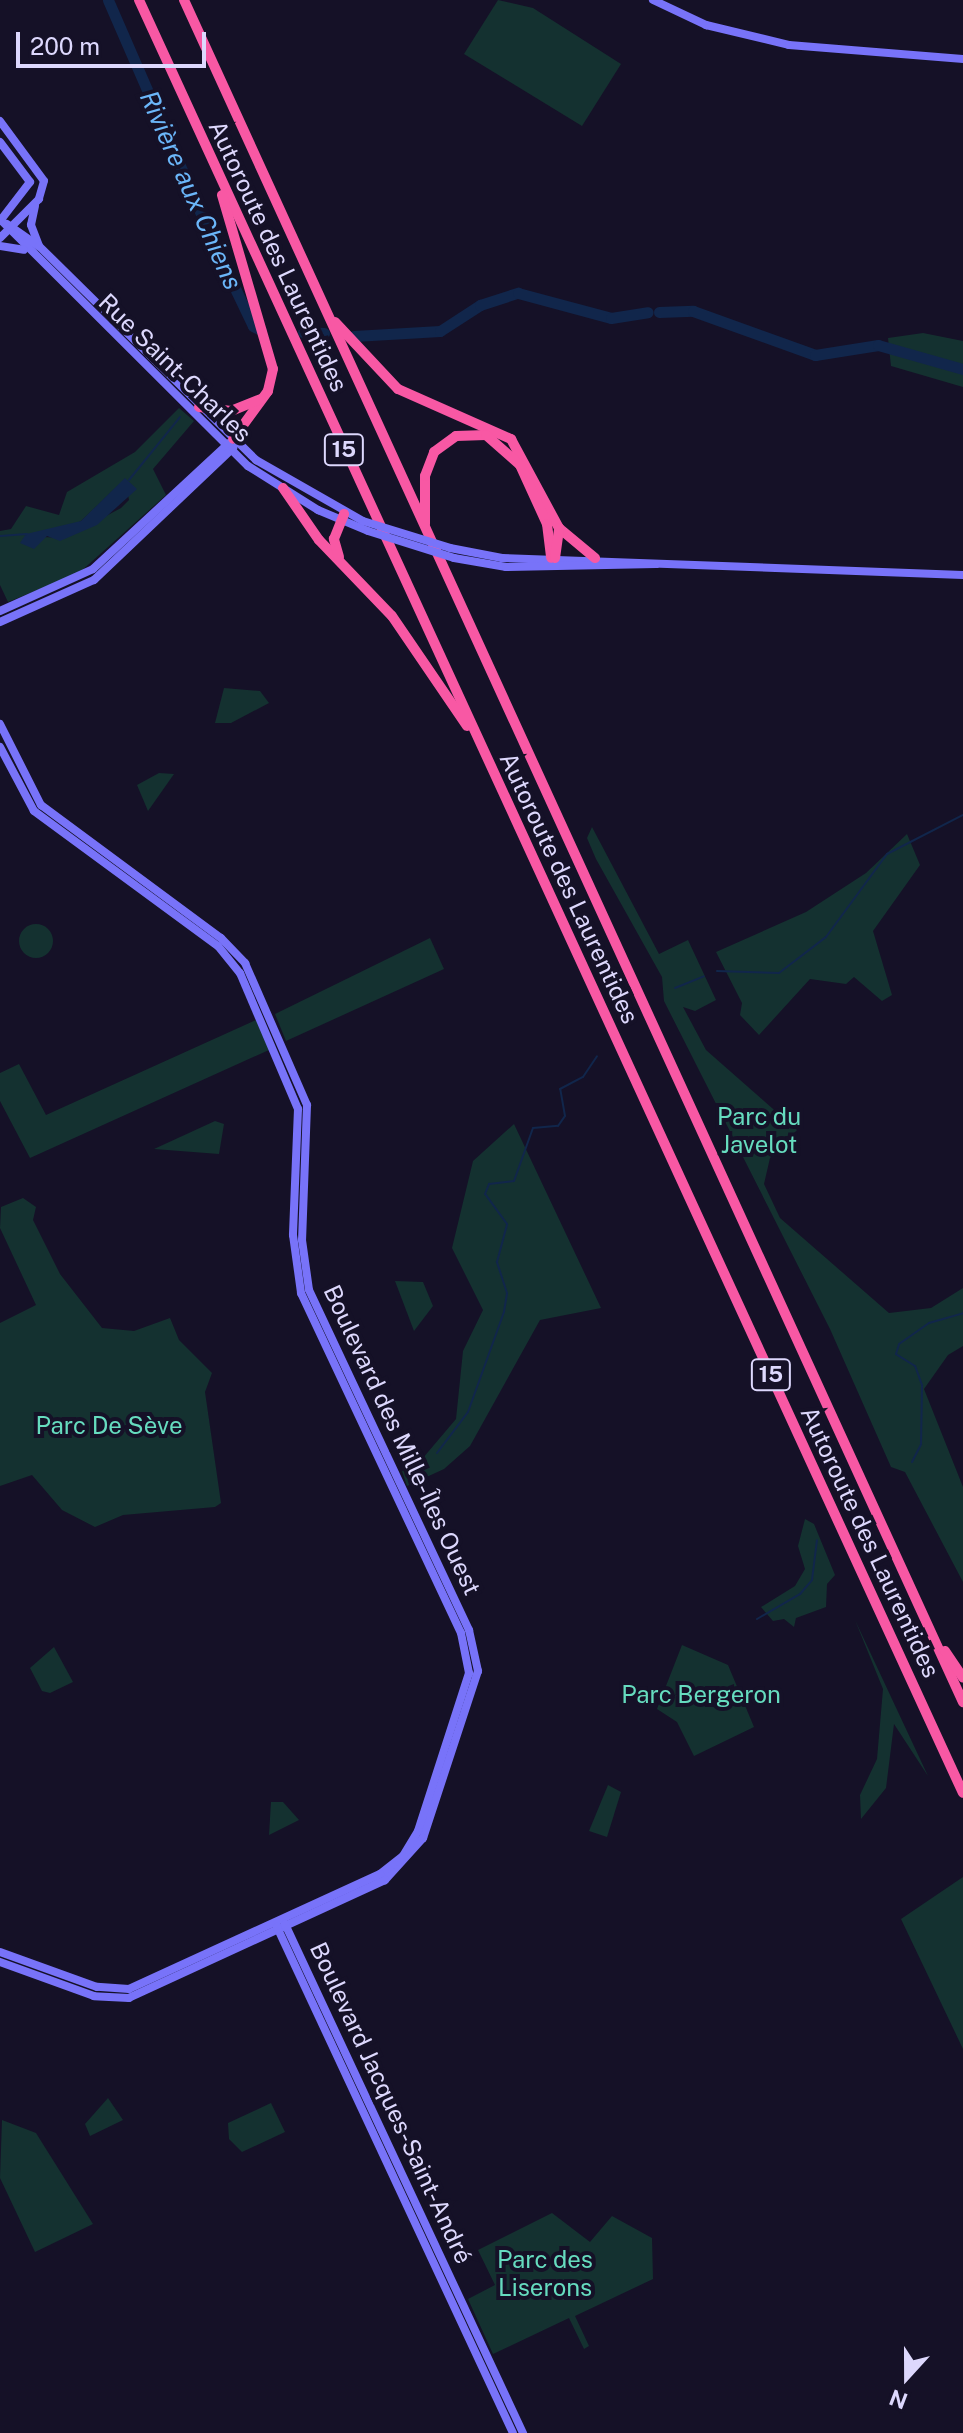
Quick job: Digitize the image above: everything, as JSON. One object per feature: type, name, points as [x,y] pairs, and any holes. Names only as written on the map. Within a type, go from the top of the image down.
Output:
[{"type":"highway","name":"Autoroute des Laurentides","points":[[139,0],[963,1793]]},
{"type":"highway","name":"Autoroute des Laurentides","points":[[184,0],[963,1702]]},
{"type":"highway","points":[[211,159],[269,340],[273,373],[263,399],[231,446]]},
{"type":"highway","points":[[326,311],[394,387],[514,441],[559,528],[595,558]]},
{"type":"highway","points":[[199,407],[227,411],[263,399]]},
{"type":"highway","points":[[425,527],[425,476],[431,456],[456,436],[481,434],[503,444],[520,465],[547,524],[553,558]]},
{"type":"highway","points":[[283,488],[339,558],[387,609],[478,741]]},
{"type":"highway","points":[[339,558],[334,539],[342,518]]},
{"type":"highway","points":[[553,558],[559,528]]},
{"type":"highway","points":[[930,1630],[963,1678]]},
{"type":"street","points":[[653,0],[706,25],[789,45],[963,59]]},
{"type":"street","points":[[0,121],[41,170],[44,188],[36,202],[0,238]]},
{"type":"street","points":[[0,142],[30,179],[26,195],[0,220]]},
{"type":"street","points":[[36,202],[31,225],[39,246]]},
{"type":"street","name":"Rue Saint-Charles","points":[[0,220],[39,246],[199,407],[231,446],[342,518]]},
{"type":"street","name":"Rue Saint-Charles","points":[[10,228],[28,253],[231,446],[283,488],[342,518]]},
{"type":"street","points":[[0,246],[28,253]]},
{"type":"street","points":[[90,314],[94,302]]},
{"type":"street","points":[[90,314],[101,309]]},
{"type":"street","points":[[0,611],[93,569],[231,446]]},
{"type":"street","points":[[0,622],[89,584],[231,446]]},
{"type":"street","points":[[342,518],[363,521],[450,548],[553,558],[963,575]]},
{"type":"street","points":[[342,518],[368,531],[454,558],[567,569],[685,562]]},
{"type":"street","name":"Boulevard des Mille-Îles Ouest","points":[[0,724],[40,805],[221,938],[246,964],[307,1105],[302,1240],[309,1290],[475,1648],[474,1696],[417,1850],[385,1880],[205,1960]]},
{"type":"street","name":"Boulevard des Mille-Îles Ouest","points":[[0,747],[34,811],[218,946],[240,973],[298,1109],[293,1235],[301,1293],[467,1649],[466,1694],[409,1847],[383,1872],[281,1925]]},
{"type":"street","name":"Boulevard Jacques-Saint-André","points":[[281,1925],[513,2433]]},
{"type":"street","name":"Boulevard Jacques-Saint-André","points":[[281,1925],[523,2433]]},
{"type":"street","points":[[0,1952],[118,1990],[205,1960]]},
{"type":"street","points":[[0,1962],[119,1999],[205,1960]]},
{"type":"green space","points":[[498,0],[533,8],[621,64],[582,126],[464,54]]},
{"type":"green space","points":[[923,333],[963,341],[963,387],[891,366],[888,338]]},
{"type":"green space","points":[[179,408],[194,421],[153,469],[166,495],[79,573],[8,602],[0,585],[0,531],[11,529],[26,506],[59,515],[67,492],[135,452]],"holes":[[[125,479],[129,500],[121,508],[65,538],[43,537],[81,521]]]},
{"type":"green space","points":[[224,688],[260,691],[269,703],[231,723],[215,723]]},
{"type":"green space","points":[[159,773],[174,774],[148,811],[137,785]]},
{"type":"green space","name":"Parc du Javelot","points":[[592,827],[659,954],[688,940],[716,1000],[695,1011],[683,1007],[706,1050],[797,1130],[770,1158],[764,1184],[780,1218],[889,1313],[931,1308],[963,1288],[963,1346],[948,1355],[924,1389],[963,1487],[963,1582],[905,1472],[891,1467],[830,1329],[664,1001],[662,977],[596,859],[587,838]]},
{"type":"green space","points":[[907,834],[920,865],[873,931],[892,995],[882,1001],[854,977],[846,984],[810,979],[759,1035],[740,1015],[742,1003],[716,952],[806,912],[866,873]]},
{"type":"green space","points":[[36,924],[48,929],[53,941],[48,953],[36,958],[24,953],[19,941],[24,929]]},
{"type":"green space","points":[[430,938],[444,969],[286,1041],[275,1014]]},
{"type":"green space","points":[[256,1020],[269,1050],[30,1158],[0,1101],[0,1073],[19,1064],[46,1115]]},
{"type":"green space","points":[[215,1121],[224,1124],[219,1154],[154,1149]]},
{"type":"green space","points":[[514,1124],[601,1308],[540,1320],[470,1446],[444,1469],[407,1486],[402,1471],[417,1465],[456,1419],[463,1351],[483,1310],[452,1248],[473,1161]]},
{"type":"green space","name":"Parc De Sève","points":[[23,1198],[36,1207],[33,1220],[60,1274],[102,1328],[134,1331],[170,1318],[179,1340],[212,1373],[205,1392],[221,1503],[215,1507],[123,1515],[95,1527],[62,1510],[32,1475],[0,1486],[0,1323],[36,1305],[0,1228],[1,1207]]},
{"type":"green space","points":[[395,1281],[423,1282],[433,1306],[414,1331]]},
{"type":"green space","points":[[805,1519],[814,1524],[835,1575],[827,1584],[826,1607],[796,1618],[794,1627],[784,1619],[773,1621],[761,1607],[795,1586],[805,1569],[798,1546]]},
{"type":"green space","points":[[855,1620],[928,1776],[894,1724],[886,1788],[861,1819],[860,1795],[877,1759],[883,1689]]},
{"type":"green space","name":"Parc Bergeron","points":[[682,1645],[728,1665],[754,1727],[694,1756],[677,1722],[657,1709]]},
{"type":"green space","points":[[54,1647],[73,1682],[50,1693],[42,1691],[30,1668]]},
{"type":"green space","points":[[608,1785],[621,1792],[607,1837],[589,1831]]},
{"type":"green space","points":[[271,1802],[283,1802],[299,1820],[269,1835]]},
{"type":"green space","points":[[963,1877],[963,2049],[901,1919]]},
{"type":"green space","points":[[108,2098],[123,2120],[90,2136],[85,2124]]},
{"type":"green space","points":[[271,2103],[285,2132],[242,2152],[229,2139],[228,2123]]},
{"type":"green space","points":[[2,2120],[36,2133],[93,2224],[35,2252],[0,2178]]},
{"type":"green space","name":"Parc des Liserons","points":[[552,2213],[590,2242],[612,2216],[652,2238],[653,2279],[575,2316],[589,2346],[584,2349],[569,2318],[493,2354],[468,2299],[495,2285],[478,2250]]},
{"type":"water","points":[[125,478],[137,489],[97,525],[60,541],[47,536],[34,549],[20,543],[26,534],[81,521]]},
{"type":"waterway","name":"Rivière aux Chiens","points":[[108,0],[220,257],[253,326],[261,330]]},
{"type":"waterway","name":"Rivière aux Chiens","points":[[354,336],[440,331],[480,305],[518,293],[611,318],[648,312]]},
{"type":"waterway","name":"Rivière aux Chiens","points":[[659,312],[693,311],[815,355],[878,345],[963,369]]},
{"type":"waterway","name":"Rivière aux Chiens","points":[[303,332],[324,333]]},
{"type":"waterway","points":[[202,387],[204,383]]},
{"type":"waterway","points":[[129,480],[180,417]]},
{"type":"waterway","points":[[0,536],[27,534]]},
{"type":"waterway","points":[[717,971],[779,973],[826,937],[887,854],[963,815]]},
{"type":"waterway","points":[[675,988],[704,976]]},
{"type":"waterway","points":[[437,1453],[468,1412],[504,1312],[507,1293],[497,1262],[507,1224],[485,1194],[489,1184],[514,1181],[533,1128],[558,1126],[565,1116],[560,1089],[583,1077],[597,1056]]},
{"type":"waterway","points":[[912,1462],[921,1444],[922,1385],[915,1366],[896,1354],[899,1344],[929,1323],[963,1313]]},
{"type":"waterway","points":[[757,1619],[800,1594],[812,1580],[817,1540]]}]
